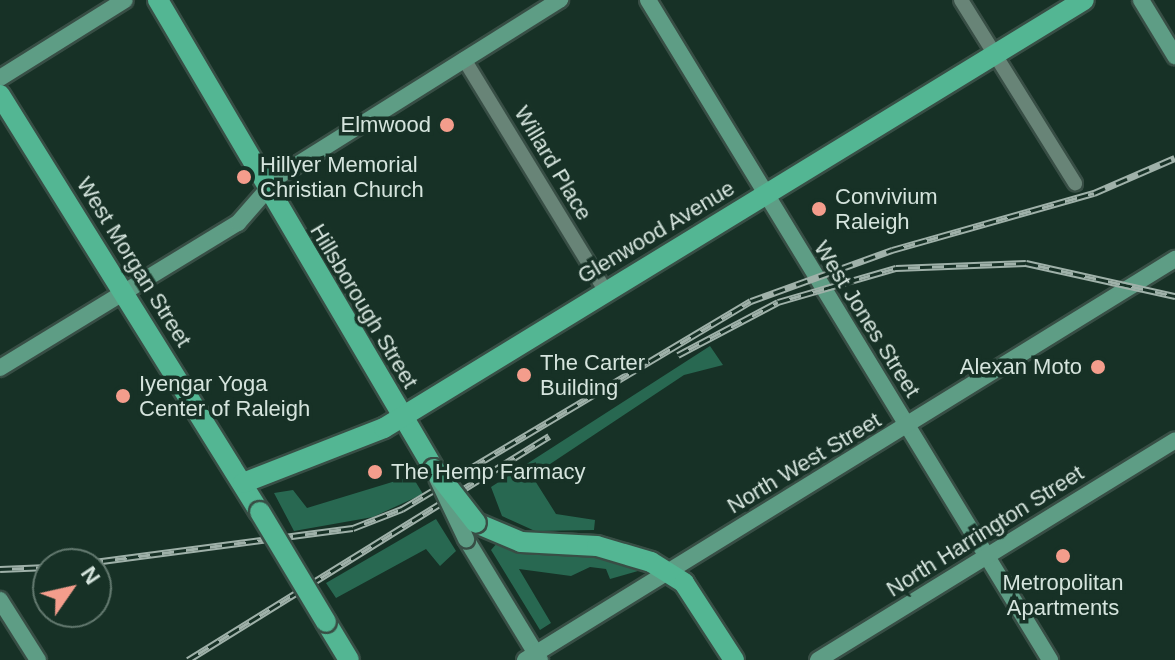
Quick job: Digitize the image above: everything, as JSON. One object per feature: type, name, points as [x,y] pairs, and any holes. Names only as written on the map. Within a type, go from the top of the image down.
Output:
[{"type":"main road","name":"Hillsborough Street","points":[[158,0],[434,469],[459,507],[485,528]]},
{"type":"main road","name":"Glenwood Avenue","points":[[243,483],[338,451],[403,417],[605,290],[1084,0]]},
{"type":"main road","name":"West Morgan Street","points":[[0,95],[243,483],[349,660]]},
{"type":"main road","points":[[485,528],[529,543],[619,550],[668,571],[686,585],[734,660]]},
{"type":"street","points":[[0,78],[125,0]]},
{"type":"street","points":[[0,368],[127,296],[253,213],[279,176],[560,0]]},
{"type":"street","name":"West Jones Street","points":[[648,0],[1050,660]]},
{"type":"street","points":[[961,0],[1075,183]]},
{"type":"street","points":[[1141,0],[1175,56]]},
{"type":"street","name":"Willard Place","points":[[464,59],[605,290]]},
{"type":"street","name":"North West Street","points":[[534,658],[668,571],[1175,259]]},
{"type":"street","name":"North Harrington Street","points":[[818,660],[1175,440]]},
{"type":"street","name":"Hillsborough Street","points":[[434,469],[466,539],[486,563],[534,658]]},
{"type":"street","name":"Hillsborough Street","points":[[485,528],[486,563]]},
{"type":"street","points":[[0,600],[38,660]]},
{"type":"green space","points":[[710,346],[723,365],[684,375],[532,476],[556,514],[595,520],[594,530],[535,531],[502,516],[491,487]]},
{"type":"green space","points":[[412,476],[423,494],[373,517],[294,531],[274,493],[293,490],[307,508]]},
{"type":"green space","points":[[436,519],[456,551],[440,566],[426,549],[336,598],[326,583]]},
{"type":"green space","points":[[498,542],[637,560],[638,571],[610,579],[606,569],[590,567],[571,576],[519,569],[551,623],[540,630],[491,550]]},
{"type":"railway","points":[[112,560],[353,528],[402,509],[751,301],[892,250],[1094,193],[1175,158]]},
{"type":"railway","points":[[678,355],[778,302],[896,268],[1026,263],[1175,296]]},
{"type":"railway","points":[[188,660],[549,436]]},
{"type":"railway","points":[[0,569],[32,568]]},
{"type":"place","name":"Elmwood","points":[[447,125]]},
{"type":"place","name":"Hillyer Memorial Christian Church","points":[[244,177]]},
{"type":"place","name":"Convivium Raleigh","points":[[819,209]]},
{"type":"place","name":"Alexan Moto","points":[[1098,367]]},
{"type":"place","name":"The Carter Building","points":[[524,375]]},
{"type":"place","name":"Iyengar Yoga Center of Raleigh","points":[[123,396]]},
{"type":"place","name":"The Hemp Farmacy","points":[[375,472]]},
{"type":"place","name":"Metropolitan Apartments","points":[[1063,556]]}]
